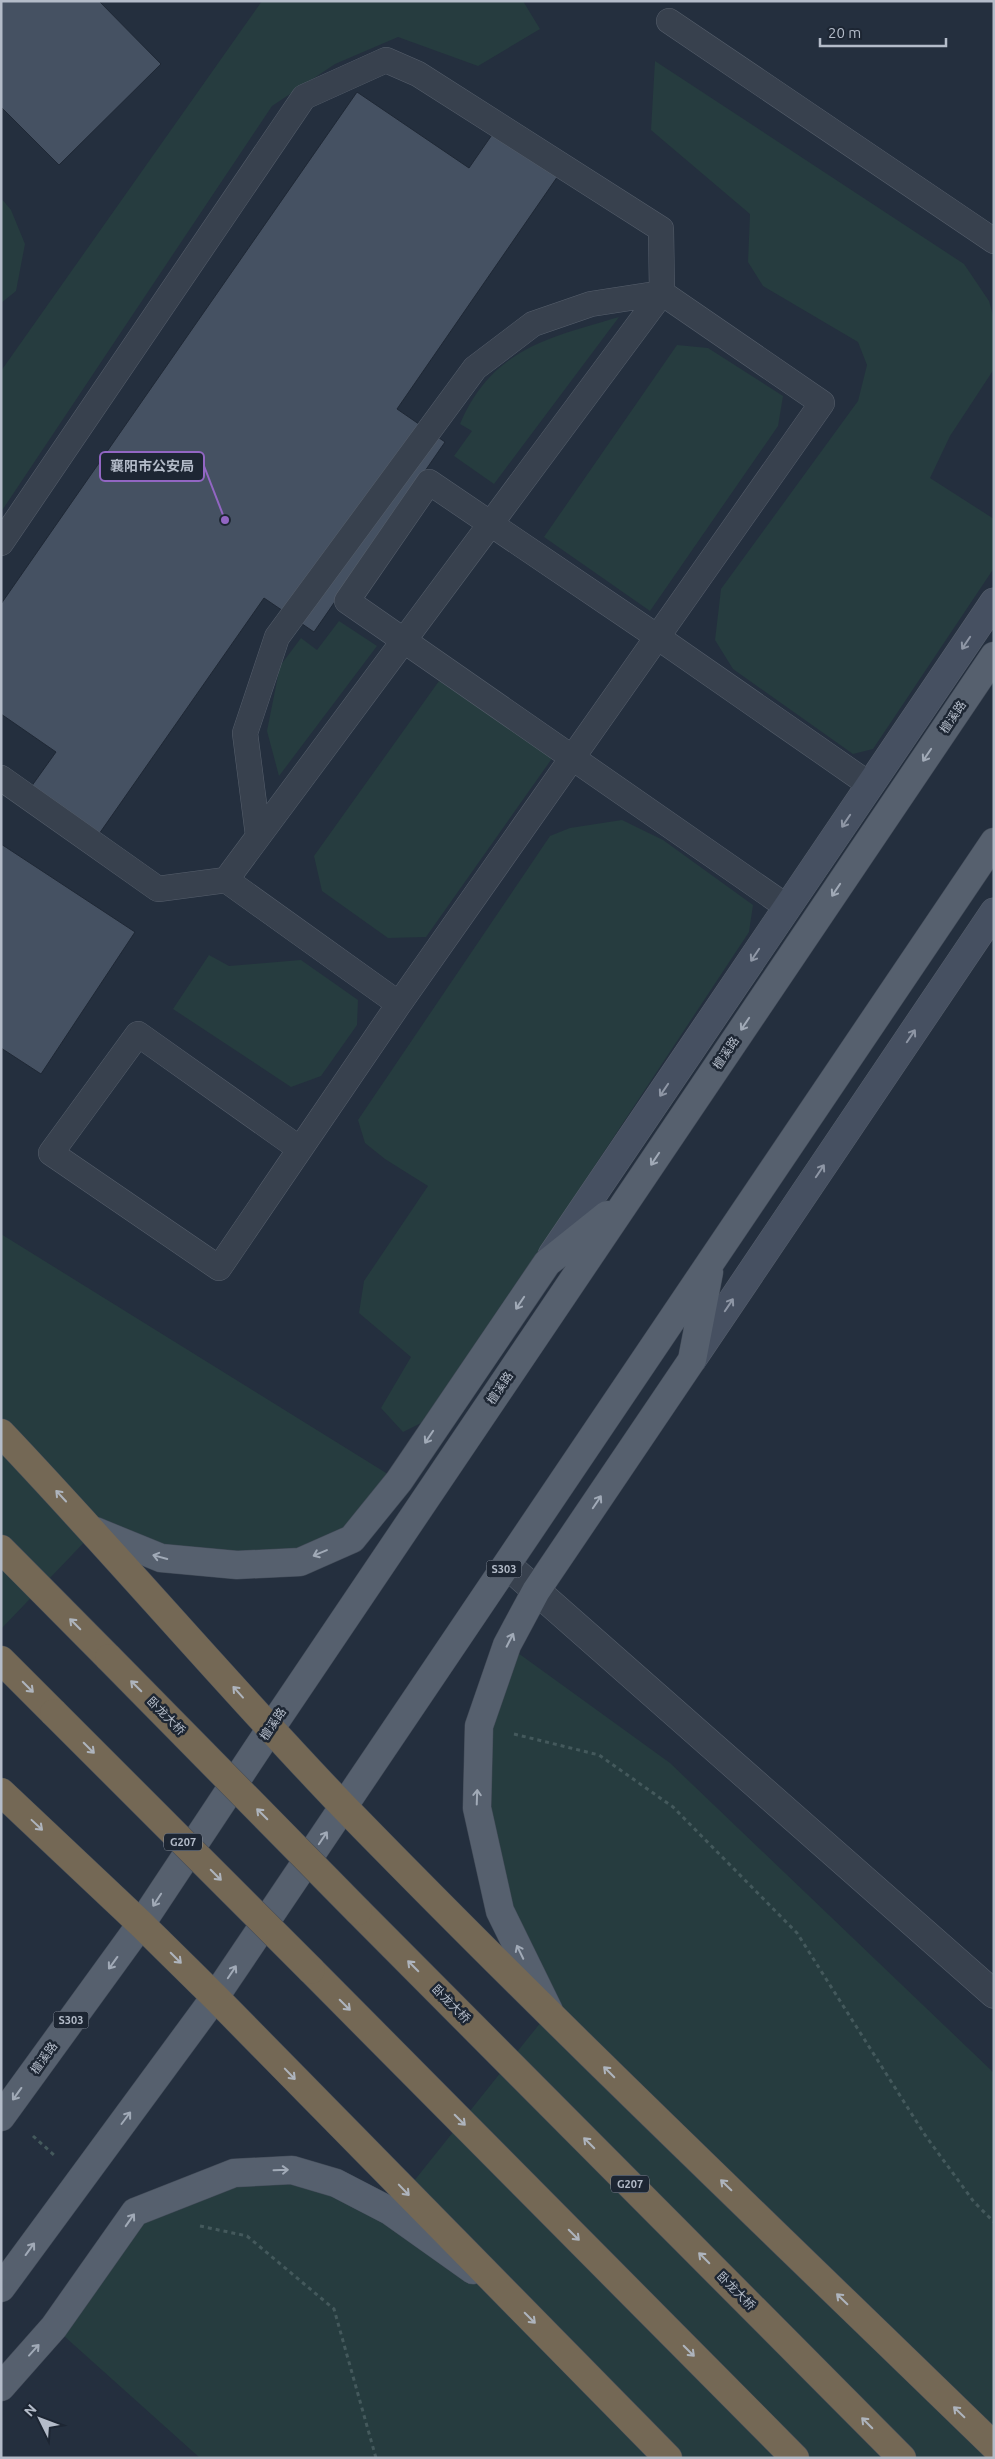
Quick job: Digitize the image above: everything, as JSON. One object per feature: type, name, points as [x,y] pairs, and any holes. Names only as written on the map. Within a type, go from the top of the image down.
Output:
[{"type":"highway","points":[[1,1432],[95,1531],[271,1728],[344,1806],[549,2011],[994,2446]]},
{"type":"highway","name":"卧龙大桥","points":[[1,1549],[902,2458]]},
{"type":"highway","name":"G207","points":[[1,1660],[795,2458]]},
{"type":"highway","points":[[1,1792],[142,1924],[668,2458]]},
{"type":"main road","name":"檀溪路","points":[[3,2114],[142,1924],[271,1728],[994,656]]},
{"type":"main road","name":"S303","points":[[1,2288],[215,1997],[994,842]]},
{"type":"main road","points":[[95,1531],[162,1558],[237,1565],[300,1562],[352,1539],[400,1481],[547,1262],[629,1196]]},
{"type":"main road","points":[[549,2011],[500,1911],[477,1808],[480,1726],[507,1645],[536,1591],[692,1360],[711,1261]]},
{"type":"main road","points":[[1,2387],[54,2327],[136,2212],[234,2172],[292,2170],[336,2184],[390,2211],[509,2296]]},
{"type":"street","points":[[547,1262],[994,602]]},
{"type":"street","points":[[692,1360],[994,912]]},
{"type":"street","points":[[507,1565],[994,1994]]},
{"type":"lane","points":[[669,21],[994,241]]},
{"type":"lane","points":[[1,543],[304,97],[386,60],[418,74],[660,229],[662,293],[226,880]]},
{"type":"lane","points":[[258,836],[245,733],[277,637],[475,368],[533,324],[591,304],[662,293],[822,403],[656,636],[573,758],[399,1004],[219,1268],[51,1152],[138,1034],[300,1149]]},
{"type":"lane","points":[[787,907],[347,601],[429,482],[656,636],[870,785]]},
{"type":"lane","points":[[1,778],[158,889],[226,880],[399,1004]]},
{"type":"path","points":[[480,1726],[599,1755],[673,1806],[797,1933],[925,2135],[974,2202],[994,2222]]},
{"type":"path","points":[[3,2114],[80,2180]]},
{"type":"path","points":[[191,2224],[247,2236],[334,2309],[376,2458]]},
{"type":"green space","points":[[262,1],[523,1],[540,29],[478,66],[398,37],[335,64],[272,106],[1,512],[1,371]]},
{"type":"green space","points":[[655,61],[964,264],[989,301],[994,319],[994,369],[950,436],[930,478],[994,519],[994,568],[873,749],[853,754],[733,669],[715,640],[721,589],[858,401],[867,365],[858,342],[763,286],[748,262],[750,214],[651,130]]},
{"type":"green space","points":[[1,198],[11,210],[25,244],[16,291],[1,303]]},
{"type":"green space","points":[[619,317],[494,484],[454,456],[472,431],[460,424],[473,399],[488,379],[506,363],[525,350],[546,340]]},
{"type":"green space","points":[[677,345],[708,348],[783,396],[778,426],[650,611],[544,537]]},
{"type":"green space","points":[[339,621],[377,646],[279,776],[267,731],[280,666],[301,638],[317,650]]},
{"type":"green space","points":[[439,681],[553,757],[426,937],[388,938],[322,891],[314,856]]},
{"type":"green space","points":[[622,820],[663,840],[753,905],[749,932],[427,1420],[403,1432],[381,1408],[411,1357],[359,1313],[364,1281],[428,1186],[385,1159],[365,1143],[358,1120],[550,836],[570,828]]},
{"type":"green space","points":[[209,955],[229,966],[301,960],[358,1000],[357,1025],[321,1076],[291,1087],[173,1009]]},
{"type":"green space","points":[[1,1234],[399,1481],[352,1539],[237,1565],[95,1531],[1,1629]]},
{"type":"green space","points":[[507,1645],[670,1763],[994,2073],[994,2458],[200,2458],[54,2327],[135,2212],[292,2170],[390,2211],[549,2012],[477,1808]]},
{"type":"building","points":[[1,1],[99,1],[161,64],[59,165],[1,107]]},
{"type":"building","points":[[357,92],[469,168],[496,129],[560,173],[397,409],[445,442],[314,632],[264,598],[99,834],[31,787],[56,752],[1,714],[1,604]]},
{"type":"building","points":[[1,844],[135,932],[41,1074],[1,1048]]},
{"type":"place","name":"襄阳市公安局","points":[[225,520]]}]
